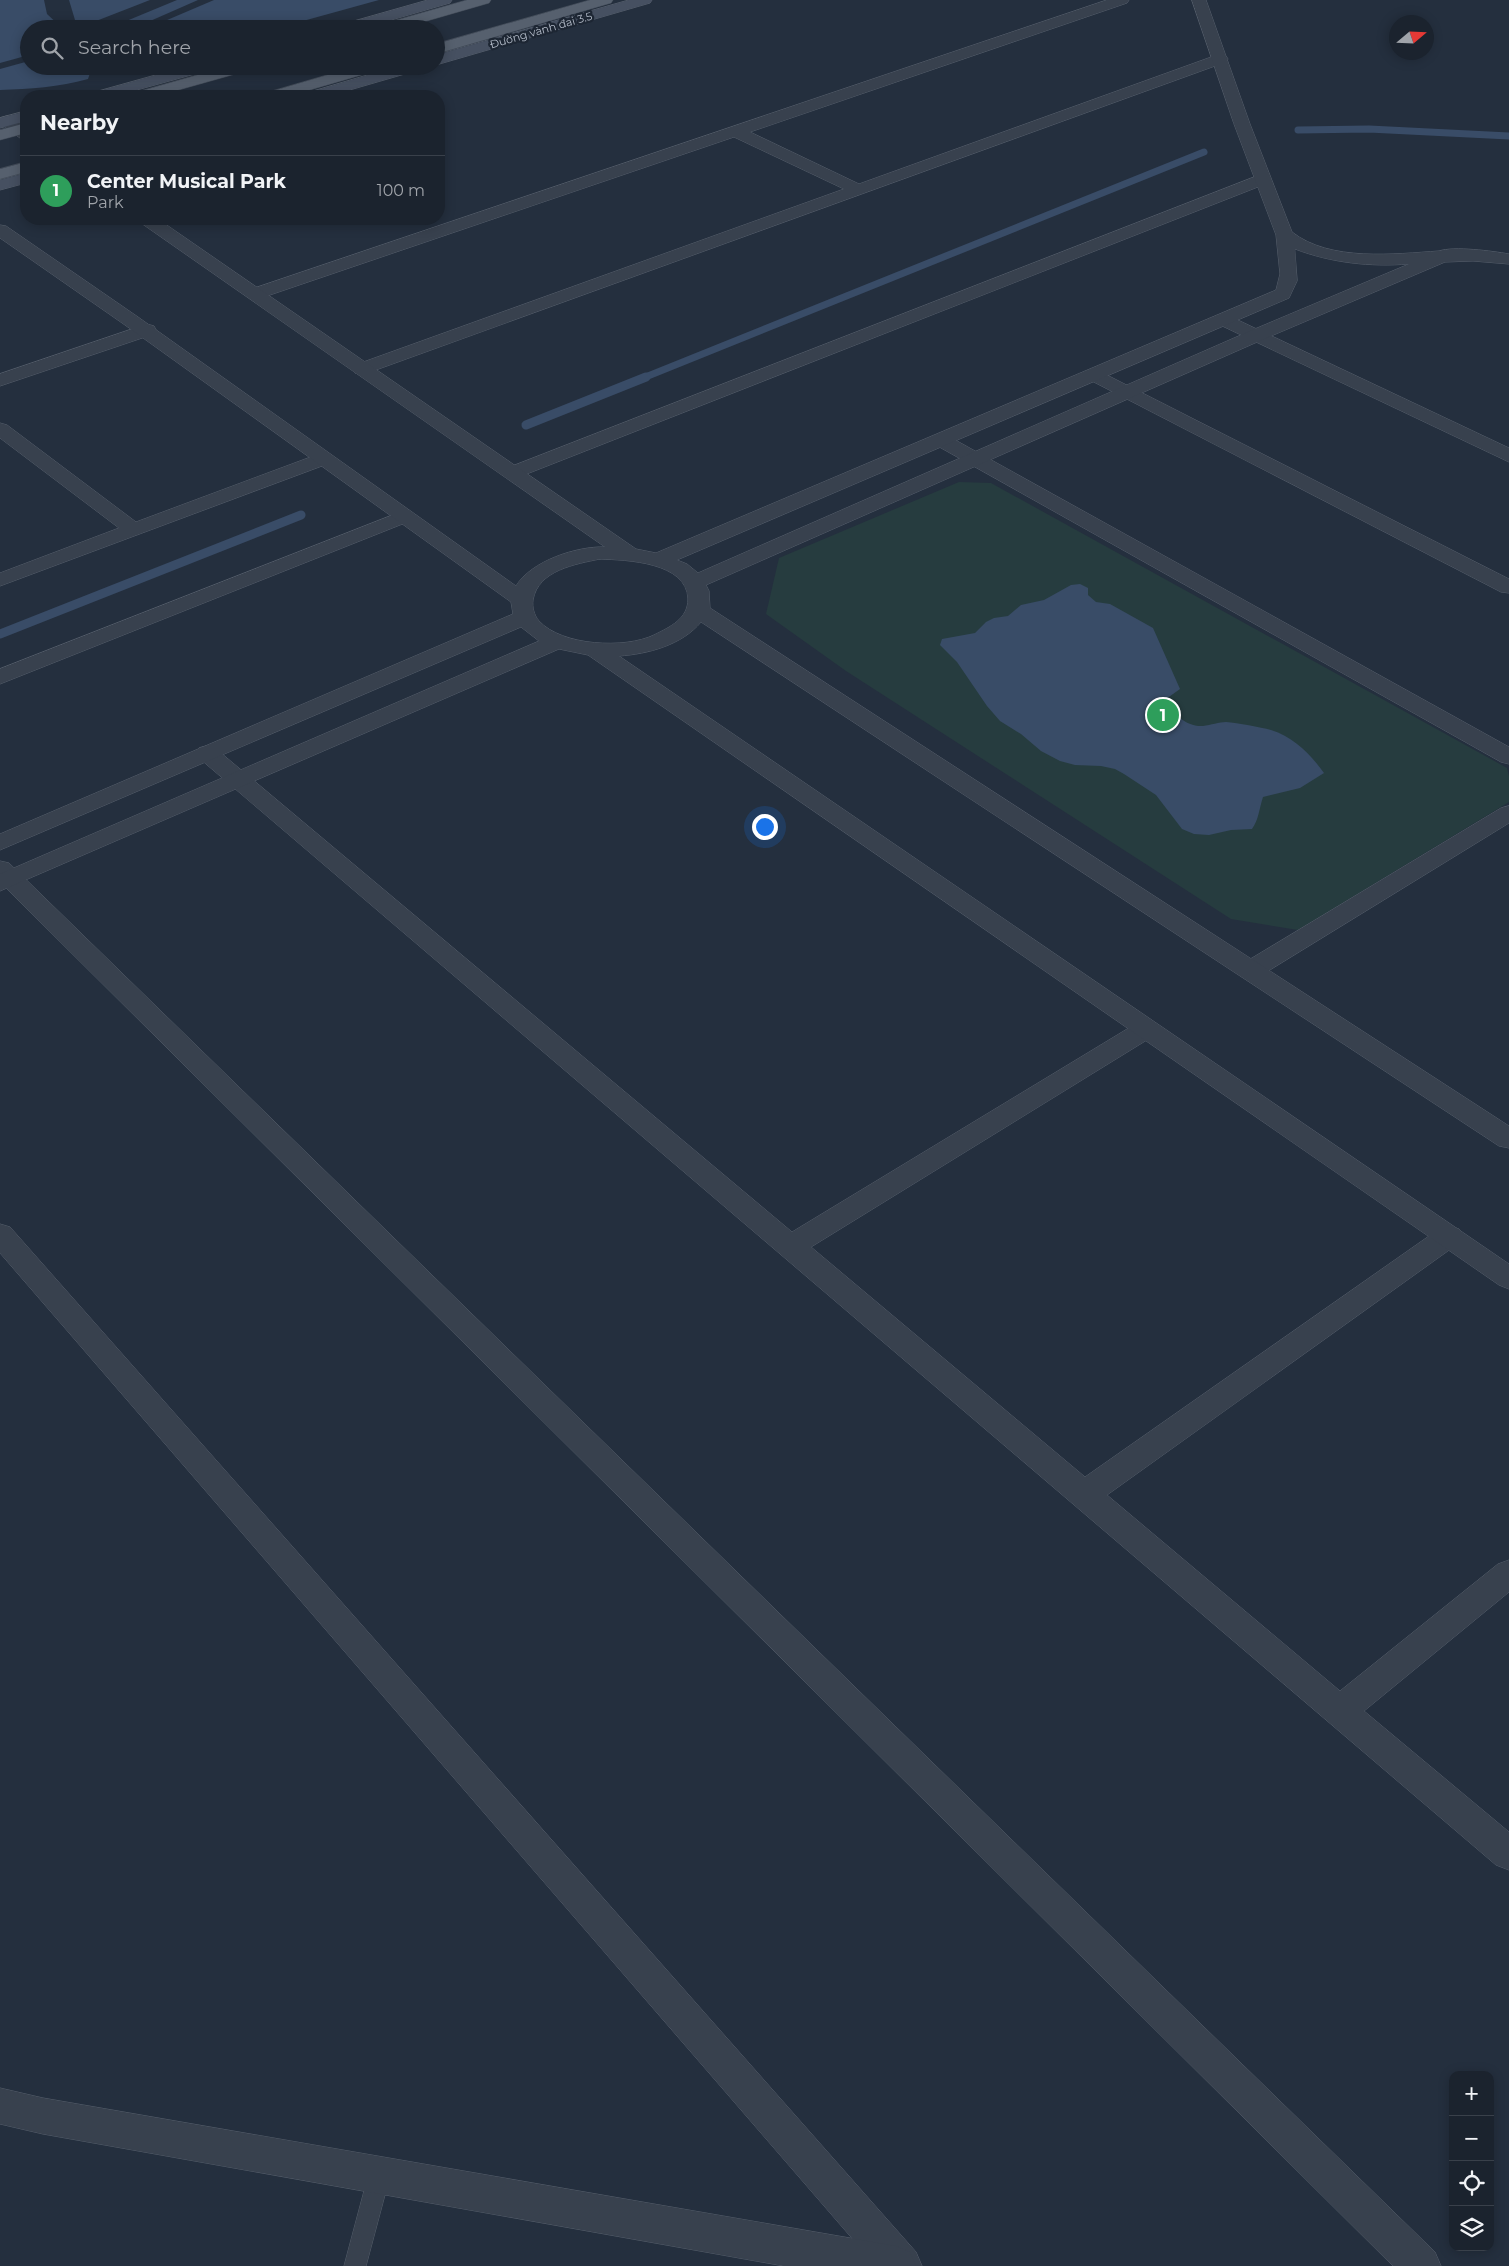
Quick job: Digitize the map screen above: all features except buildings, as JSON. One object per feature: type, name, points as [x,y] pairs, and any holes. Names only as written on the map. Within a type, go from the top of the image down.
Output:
[{"type":"main road","points":[[374,20],[446,0]]},
{"type":"main road","points":[[413,20],[484,0]]},
{"type":"main road","name":"Đường vành đai 3.5","points":[[445,46],[606,0]]},
{"type":"main road","name":"Đường vành đai 3.5","points":[[445,57],[646,0]]},
{"type":"main road","points":[[120,90],[174,75]]},
{"type":"main road","points":[[161,90],[215,75]]},
{"type":"main road","points":[[293,90],[345,75]]},
{"type":"main road","points":[[333,90],[385,75]]},
{"type":"main road","points":[[0,174],[20,169]]},
{"type":"main road","points":[[0,185],[20,180]]},
{"type":"street","points":[[255,294],[1122,0]]},
{"type":"street","points":[[658,560],[1283,294],[1288,288],[1285,235],[1262,179],[1199,0]]},
{"type":"street","points":[[362,368],[1220,59]]},
{"type":"street","points":[[735,131],[858,190]]},
{"type":"street","points":[[512,472],[1262,179]]},
{"type":"street","points":[[156,225],[628,553]]},
{"type":"street","points":[[0,230],[147,330],[403,517],[524,609]]},
{"type":"street","points":[[1285,235],[1302,246],[1364,260],[1389,260],[1448,254],[1491,255],[1509,259]]},
{"type":"street","points":[[694,583],[1256,335],[1448,254]]},
{"type":"street","points":[[1225,320],[1509,456]]},
{"type":"street","points":[[0,380],[147,330]]},
{"type":"street","points":[[1095,375],[1509,587]]},
{"type":"street","points":[[0,430],[134,530]]},
{"type":"street","points":[[941,440],[1509,757]]},
{"type":"street","points":[[0,580],[323,459]]},
{"type":"street","points":[[0,677],[403,517]]},
{"type":"street","points":[[600,553],[628,553],[658,560],[676,567],[694,583],[700,594],[698,610],[688,624],[667,637],[640,646],[610,650],[579,647],[558,641],[532,627],[524,609],[521,595],[532,579],[549,567],[573,558],[600,553]]},
{"type":"street","points":[[0,843],[207,754],[524,609]]},
{"type":"street","points":[[698,610],[1509,1139]]},
{"type":"street","points":[[558,641],[238,779],[3,877],[1421,2266]]},
{"type":"street","points":[[593,648],[1509,1278]]},
{"type":"street","points":[[207,754],[1509,1854]]},
{"type":"street","points":[[1251,970],[1509,813]]},
{"type":"street","points":[[791,1246],[1146,1029]]},
{"type":"street","points":[[0,1234],[902,2266]]},
{"type":"street","points":[[1084,1495],[1449,1236]]},
{"type":"street","points":[[1340,1711],[1509,1573]]},
{"type":"street","points":[[0,2106],[43,2116],[896,2266]]},
{"type":"lane","points":[[355,2266],[379,2176]]},
{"type":"green space","points":[[959,482],[991,483],[1507,768],[1509,776],[1509,802],[1298,930],[1231,919],[846,671],[766,614],[779,558]]},
{"type":"water","points":[[0,0],[44,0],[47,14],[53,20],[20,20],[20,57],[0,63]]},
{"type":"water","points":[[69,0],[150,0],[99,20],[75,20]]},
{"type":"water","points":[[177,0],[198,0],[152,20],[129,20]]},
{"type":"water","points":[[214,0],[379,0],[307,20],[167,20]]},
{"type":"water","points":[[20,63],[20,75],[89,75],[88,79],[66,84],[0,90],[0,69]]},
{"type":"water","points":[[1080,584],[1088,588],[1088,595],[1096,602],[1110,604],[1153,628],[1180,689],[1166,699],[1172,710],[1181,719],[1197,726],[1226,722],[1279,733],[1301,747],[1324,773],[1300,788],[1263,797],[1258,818],[1252,829],[1231,830],[1209,835],[1194,834],[1182,829],[1156,795],[1124,774],[1115,769],[1101,766],[1075,765],[1060,761],[1041,751],[1021,734],[1000,721],[987,706],[957,662],[940,645],[942,639],[975,633],[986,622],[994,618],[1008,616],[1021,605],[1044,600],[1071,585]]},
{"type":"waterway","points":[[1298,130],[1369,129],[1509,136]]},
{"type":"waterway","points":[[643,378],[1204,152]]},
{"type":"waterway","points":[[526,425],[646,377]]},
{"type":"waterway","points":[[0,634],[301,515]]},
{"type":"place","name":"Center Musical Park","points":[[1163,715]]}]
